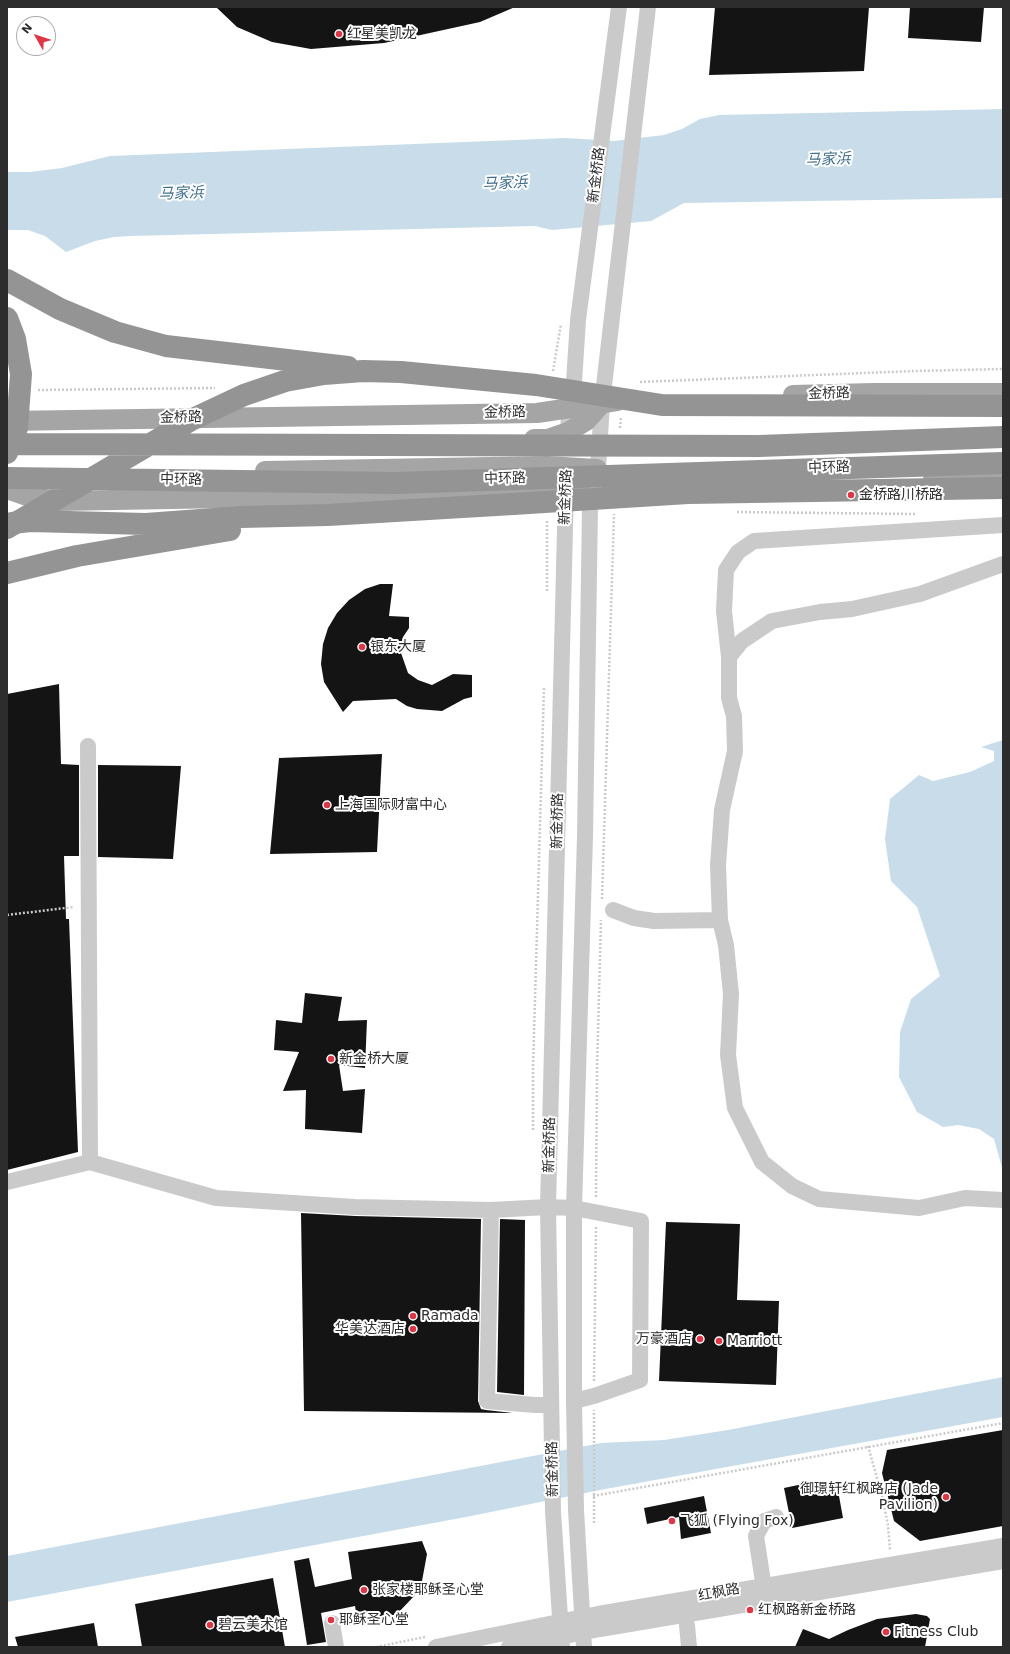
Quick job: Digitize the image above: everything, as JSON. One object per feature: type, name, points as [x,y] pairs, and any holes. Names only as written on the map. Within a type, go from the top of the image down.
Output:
[{"type":"highway","points":[[7,280],[60,309],[115,332],[166,346],[536,386],[662,405],[1003,406]]},
{"type":"highway","points":[[7,318],[15,339],[20,374],[17,428],[7,453]]},
{"type":"highway","points":[[7,528],[193,419],[244,395],[285,381],[324,374],[363,371],[401,372]]},
{"type":"highway","name":"中环路","points":[[7,444],[759,446],[1003,437]]},
{"type":"highway","name":"中环路","points":[[7,478],[379,483],[1003,463]]},
{"type":"highway","points":[[431,482],[688,493]]},
{"type":"highway","points":[[7,524],[30,521],[146,524],[241,517],[328,515],[688,493],[1003,488]]},
{"type":"highway","points":[[7,573],[77,556],[328,515]]},
{"type":"main road","name":"金桥路","points":[[16,421],[529,413],[622,401],[874,393],[1003,393]]},
{"type":"main road","points":[[322,470],[359,449],[380,442],[548,439],[568,432],[586,421],[602,403]]},
{"type":"main road","points":[[7,433],[16,421]]},
{"type":"main road","points":[[7,482],[70,475],[567,466],[598,469],[858,476],[1003,475]]},
{"type":"main road","points":[[7,489],[30,497],[58,501],[566,492],[598,469]]},
{"type":"street","name":"新金桥路","points":[[561,1642],[561,1609],[553,1512],[548,1207],[568,432],[569,408],[574,382],[578,320],[619,7]]},
{"type":"street","name":"新金桥路","points":[[583,1633],[576,1510],[574,1428],[574,1208],[585,836],[584,800],[590,507],[598,469],[602,403],[648,7]]},
{"type":"street","points":[[1003,524],[754,541],[738,552],[726,570],[724,611],[729,657],[729,698],[734,716],[735,750],[722,810],[718,865],[720,920],[726,944],[731,994],[728,1054],[735,1108],[762,1162],[792,1186],[819,1199],[920,1208],[965,1198],[1003,1200]]},
{"type":"street","points":[[729,657],[742,641],[772,622],[820,612],[852,609],[920,594],[1003,564]]},
{"type":"street","points":[[88,746],[90,1162]]},
{"type":"street","points":[[605,910],[634,918],[654,921],[720,920]]},
{"type":"street","points":[[7,1182],[90,1162],[216,1198],[356,1207],[491,1210],[548,1207],[574,1208],[641,1221],[640,1380],[594,1396],[574,1401]]},
{"type":"street","points":[[491,1210],[487,1401],[551,1405]]},
{"type":"street","points":[[766,1602],[756,1536],[764,1521],[776,1517]]},
{"type":"street","name":"红枫路","points":[[583,1633],[598,1614],[1003,1546]]},
{"type":"street","name":"红枫路","points":[[509,1647],[561,1642],[583,1633],[1003,1561]]},
{"type":"street","name":"红枫路","points":[[436,1647],[560,1622],[583,1633]]},
{"type":"street","points":[[332,1623],[336,1647]]},
{"type":"street","points":[[687,1625],[689,1647]]},
{"type":"path","points":[[632,382],[1003,369]]},
{"type":"path","points":[[620,431],[622,401]]},
{"type":"path","points":[[590,507],[614,511],[605,910],[597,1069],[593,1496],[1003,1423]]},
{"type":"path","points":[[733,512],[923,514]]},
{"type":"path","points":[[7,915],[89,906]]},
{"type":"path","points":[[868,1446],[884,1503],[888,1525],[890,1556]]},
{"type":"water","name":"马家浜","points":[[1003,109],[1003,198],[684,203],[651,221],[552,230],[535,226],[131,236],[114,237],[95,241],[66,252],[45,236],[28,230],[7,230],[7,172],[30,172],[62,168],[110,156],[566,138],[614,141],[664,135],[682,129],[700,119],[719,115]]},
{"type":"water","points":[[1003,740],[1003,1171],[994,1139],[979,1129],[958,1125],[943,1127],[917,1112],[899,1077],[900,1032],[911,999],[940,976],[917,907],[891,881],[885,839],[890,799],[919,775],[933,781],[970,772],[994,761],[994,751],[981,747]]},
{"type":"water","points":[[1003,1377],[1003,1417],[600,1490],[466,1517],[7,1602],[7,1556],[601,1443],[664,1440],[728,1430]]},
{"type":"building","name":"红星美凯龙","points":[[216,7],[515,7],[480,22],[384,43],[311,49],[272,42],[237,27]]},
{"type":"building","points":[[715,7],[869,7],[864,71],[709,75]]},
{"type":"building","points":[[910,7],[984,7],[981,42],[908,38]]},
{"type":"building","name":"银东大厦","points":[[380,584],[393,584],[389,616],[409,617],[409,628],[403,637],[400,650],[408,673],[418,680],[432,685],[453,674],[472,675],[472,697],[464,699],[442,711],[417,709],[407,706],[396,699],[353,701],[343,712],[324,682],[321,664],[323,644],[328,628],[337,613],[349,600],[365,589]]},
{"type":"building","points":[[59,684],[61,764],[79,765],[79,856],[64,856],[66,919],[69,919],[78,1152],[7,1170],[7,694]]},
{"type":"building","name":"上海国际财富中心","points":[[382,754],[377,852],[270,854],[279,758]]},
{"type":"building","points":[[98,765],[181,766],[173,859],[98,857]]},
{"type":"building","name":"新金桥大厦","points":[[305,993],[342,997],[338,1021],[367,1020],[365,1068],[339,1065],[343,1091],[365,1089],[362,1133],[305,1129],[306,1090],[283,1091],[299,1052],[274,1050],[276,1020],[302,1023]]},
{"type":"building","name":"Ramada","points":[[301,1213],[481,1219],[478,1401],[481,1409],[513,1413],[304,1411]]},
{"type":"building","points":[[500,1219],[525,1220],[524,1395],[497,1392]]},
{"type":"building","name":"Marriott","points":[[666,1222],[740,1224],[737,1300],[779,1301],[776,1385],[659,1381]]},
{"type":"building","name":"御璟轩红枫路店 (Jade Pavilion)","points":[[1003,1430],[1003,1526],[920,1541],[894,1521],[882,1473],[887,1450]]},
{"type":"building","points":[[803,1484],[805,1492],[837,1485],[843,1518],[792,1528],[784,1488]]},
{"type":"building","points":[[704,1496],[711,1533],[681,1539],[679,1517],[647,1524],[644,1508]]},
{"type":"building","points":[[422,1541],[427,1554],[422,1581],[416,1594],[398,1613],[382,1620],[358,1624],[355,1606],[321,1613],[326,1642],[307,1645],[294,1561],[309,1558],[315,1587],[352,1579],[348,1552]]},
{"type":"building","name":"碧云美术馆","points":[[273,1578],[285,1647],[142,1647],[135,1604]]},
{"type":"building","name":"Fitness Club","points":[[916,1614],[927,1616],[930,1619],[925,1647],[795,1647],[803,1629],[829,1639],[877,1619]]},
{"type":"building","points":[[94,1623],[98,1647],[18,1647],[15,1637]]},
{"type":"place","name":"红星美凯龙","points":[[339,34]]},
{"type":"place","name":"金桥路川桥路","points":[[851,495]]},
{"type":"place","name":"银东大厦","points":[[362,647]]},
{"type":"place","name":"上海国际财富中心","points":[[327,805]]},
{"type":"place","name":"新金桥大厦","points":[[331,1059]]},
{"type":"place","name":"Ramada","points":[[413,1316]]},
{"type":"place","name":"华美达酒店","points":[[413,1329]]},
{"type":"place","name":"万豪酒店","points":[[700,1339]]},
{"type":"place","name":"Marriott","points":[[719,1341]]},
{"type":"place","name":"御璟轩红枫路店 (Jade Pavilion)","points":[[946,1497]]},
{"type":"place","name":"飞狐 (Flying Fox)","points":[[672,1521]]},
{"type":"place","name":"张家楼耶稣圣心堂","points":[[364,1590]]},
{"type":"place","name":"红枫路新金桥路","points":[[750,1610]]},
{"type":"place","name":"耶稣圣心堂","points":[[331,1620]]},
{"type":"place","name":"碧云美术馆","points":[[210,1625]]},
{"type":"place","name":"Fitness Club","points":[[886,1632]]}]
